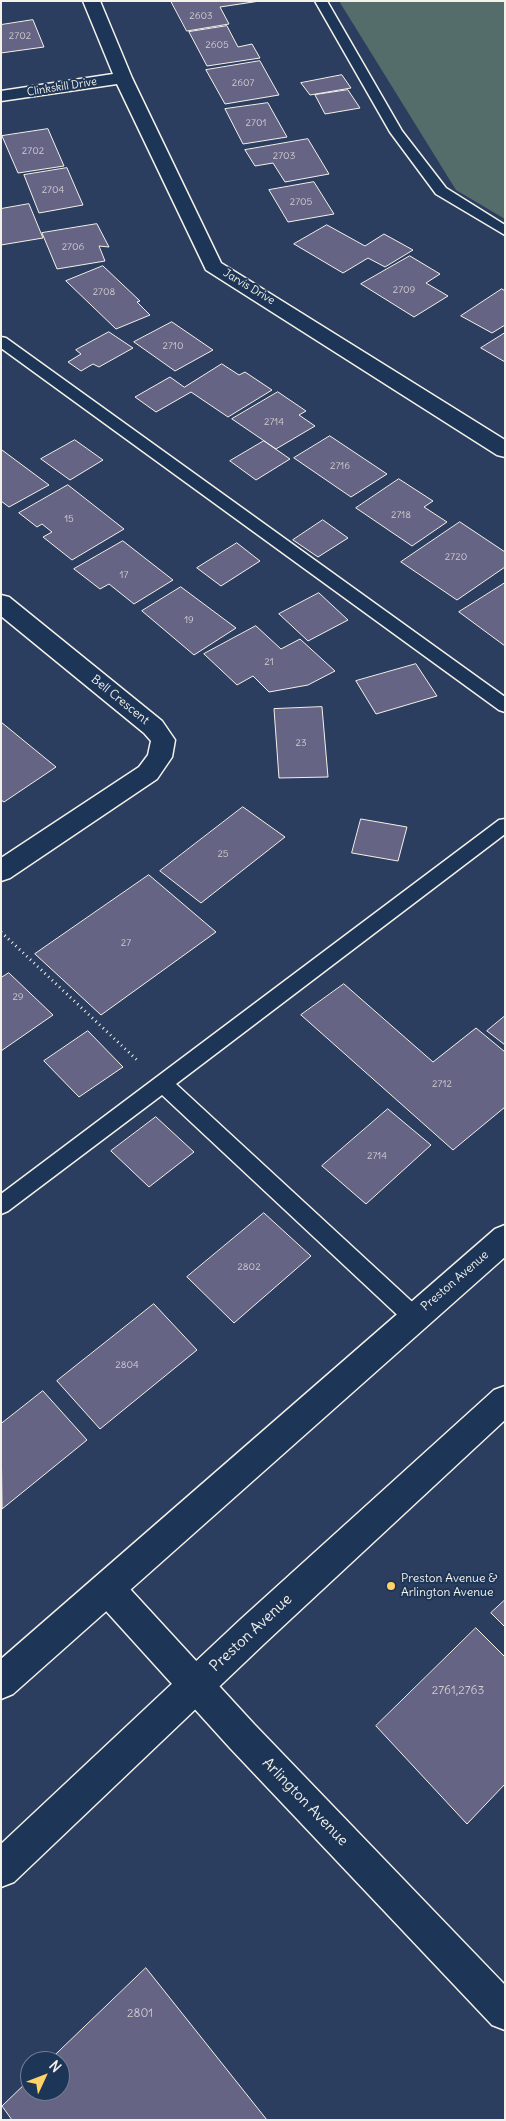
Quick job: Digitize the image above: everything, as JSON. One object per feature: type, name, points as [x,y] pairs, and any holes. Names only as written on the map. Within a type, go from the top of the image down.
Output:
[{"type":"street","name":"Jarvis Drive","points":[[91,1],[123,78],[213,266],[505,450]]},
{"type":"street","name":"Clinkskill Drive","points":[[1,96],[123,78]]},
{"type":"street","name":"Bell Crescent","points":[[1,603],[152,727],[163,740],[160,757],[148,773],[1,871]]},
{"type":"street","name":"Preston Avenue","points":[[1,1682],[108,1590],[505,1238]]},
{"type":"street","name":"Preston Avenue","points":[[1,1869],[195,1685],[505,1400]]},
{"type":"street","name":"Arlington Avenue","points":[[108,1590],[195,1685],[505,2012]]},
{"type":"lane","points":[[321,1],[396,132],[441,191],[505,231]]},
{"type":"lane","points":[[1,341],[505,706]]},
{"type":"lane","points":[[1,1205],[505,824]]},
{"type":"lane","points":[[162,1083],[414,1317]]},
{"type":"path","points":[[1,932],[162,1083]]},
{"type":"green space","points":[[339,1],[505,1],[505,219],[456,190]]},
{"type":"building","points":[[171,1],[260,1],[220,7],[229,24],[187,31]]},
{"type":"building","points":[[33,20],[44,47],[1,53],[1,25]]},
{"type":"building","points":[[227,26],[238,47],[252,44],[260,58],[207,66],[189,32]]},
{"type":"building","points":[[260,61],[279,95],[225,104],[206,70]]},
{"type":"building","points":[[342,75],[351,88],[310,95],[301,83]]},
{"type":"building","points":[[348,90],[360,108],[325,114],[315,95]]},
{"type":"building","points":[[268,103],[287,137],[243,144],[225,109]]},
{"type":"building","points":[[48,129],[64,166],[18,173],[2,136]]},
{"type":"building","points":[[308,139],[329,174],[285,182],[273,163],[255,166],[245,150]]},
{"type":"building","points":[[67,168],[83,205],[39,213],[24,175]]},
{"type":"building","points":[[314,182],[334,214],[288,222],[269,190]]},
{"type":"building","points":[[29,204],[43,238],[1,245],[1,209]]},
{"type":"building","points":[[97,224],[109,247],[99,246],[105,261],[57,269],[42,233]]},
{"type":"building","points":[[327,225],[365,246],[384,234],[413,250],[385,267],[368,258],[343,273],[294,244]]},
{"type":"building","points":[[410,256],[440,274],[426,283],[448,296],[414,317],[361,284]]},
{"type":"building","points":[[103,266],[140,301],[137,302],[150,315],[116,329],[66,281]]},
{"type":"building","points":[[502,289],[505,291],[505,325],[492,333],[461,316]]},
{"type":"building","points":[[172,322],[213,350],[175,371],[134,342]]},
{"type":"building","points":[[109,332],[133,348],[99,367],[93,364],[81,371],[68,362],[81,354],[76,350]]},
{"type":"building","points":[[505,333],[505,362],[481,348]]},
{"type":"building","points":[[222,364],[239,375],[245,372],[272,390],[228,417],[191,392],[156,412],[135,397],[170,377],[184,387]]},
{"type":"building","points":[[278,392],[306,411],[299,415],[315,426],[276,449],[232,419]]},
{"type":"building","points":[[330,436],[387,474],[351,497],[294,458]]},
{"type":"building","points":[[75,440],[103,460],[70,480],[41,459]]},
{"type":"building","points":[[264,441],[290,459],[256,480],[230,461]]},
{"type":"building","points":[[1,450],[49,485],[9,507],[1,501]]},
{"type":"building","points":[[399,479],[433,501],[424,507],[447,522],[412,546],[356,508]]},
{"type":"building","points":[[68,485],[124,529],[72,560],[43,537],[52,532],[42,524],[37,527],[19,513]]},
{"type":"building","points":[[323,520],[348,538],[318,557],[293,540]]},
{"type":"building","points":[[460,522],[505,552],[505,567],[457,600],[401,562]]},
{"type":"building","points":[[123,541],[173,580],[134,604],[109,584],[100,589],[74,569]]},
{"type":"building","points":[[237,543],[260,561],[221,586],[197,568]]},
{"type":"building","points":[[505,583],[505,646],[459,612]]},
{"type":"building","points":[[181,587],[236,628],[194,655],[142,611]]},
{"type":"building","points":[[319,593],[348,620],[308,641],[279,614]]},
{"type":"building","points":[[256,626],[281,649],[300,639],[335,671],[308,685],[269,692],[253,676],[237,685],[204,654]]},
{"type":"building","points":[[416,664],[437,696],[376,714],[356,681]]},
{"type":"building","points":[[322,707],[328,777],[279,778],[274,709]]},
{"type":"building","points":[[1,722],[56,767],[4,802],[1,800]]},
{"type":"building","points":[[243,807],[285,837],[201,903],[160,871]]},
{"type":"building","points":[[361,819],[407,827],[398,861],[352,853]]},
{"type":"building","points":[[149,875],[216,932],[101,1015],[35,954]]},
{"type":"building","points":[[9,973],[53,1015],[1,1051],[1,978]]},
{"type":"building","points":[[344,984],[433,1062],[476,1028],[505,1052],[505,1107],[453,1150],[301,1015]]},
{"type":"building","points":[[505,1016],[505,1045],[487,1031]]},
{"type":"building","points":[[88,1031],[123,1067],[79,1097],[44,1061]]},
{"type":"building","points":[[388,1109],[431,1145],[366,1204],[322,1166]]},
{"type":"building","points":[[156,1117],[194,1152],[149,1187],[111,1151]]},
{"type":"building","points":[[264,1213],[311,1256],[234,1323],[187,1277]]},
{"type":"building","points":[[154,1304],[197,1350],[100,1429],[57,1381]]},
{"type":"building","points":[[43,1391],[87,1440],[2,1509],[1,1424]]},
{"type":"building","points":[[505,1600],[505,1627],[491,1613]]},
{"type":"building","points":[[476,1628],[505,1657],[505,1784],[467,1824],[376,1726]]},
{"type":"building","points":[[146,1968],[267,2120],[12,2120],[2,2106],[20,2089],[20,2101],[70,2101],[70,2051],[59,2051]]},
{"type":"place","name":"Preston Avenue & Arlington Avenue","points":[[391,1586]]}]
